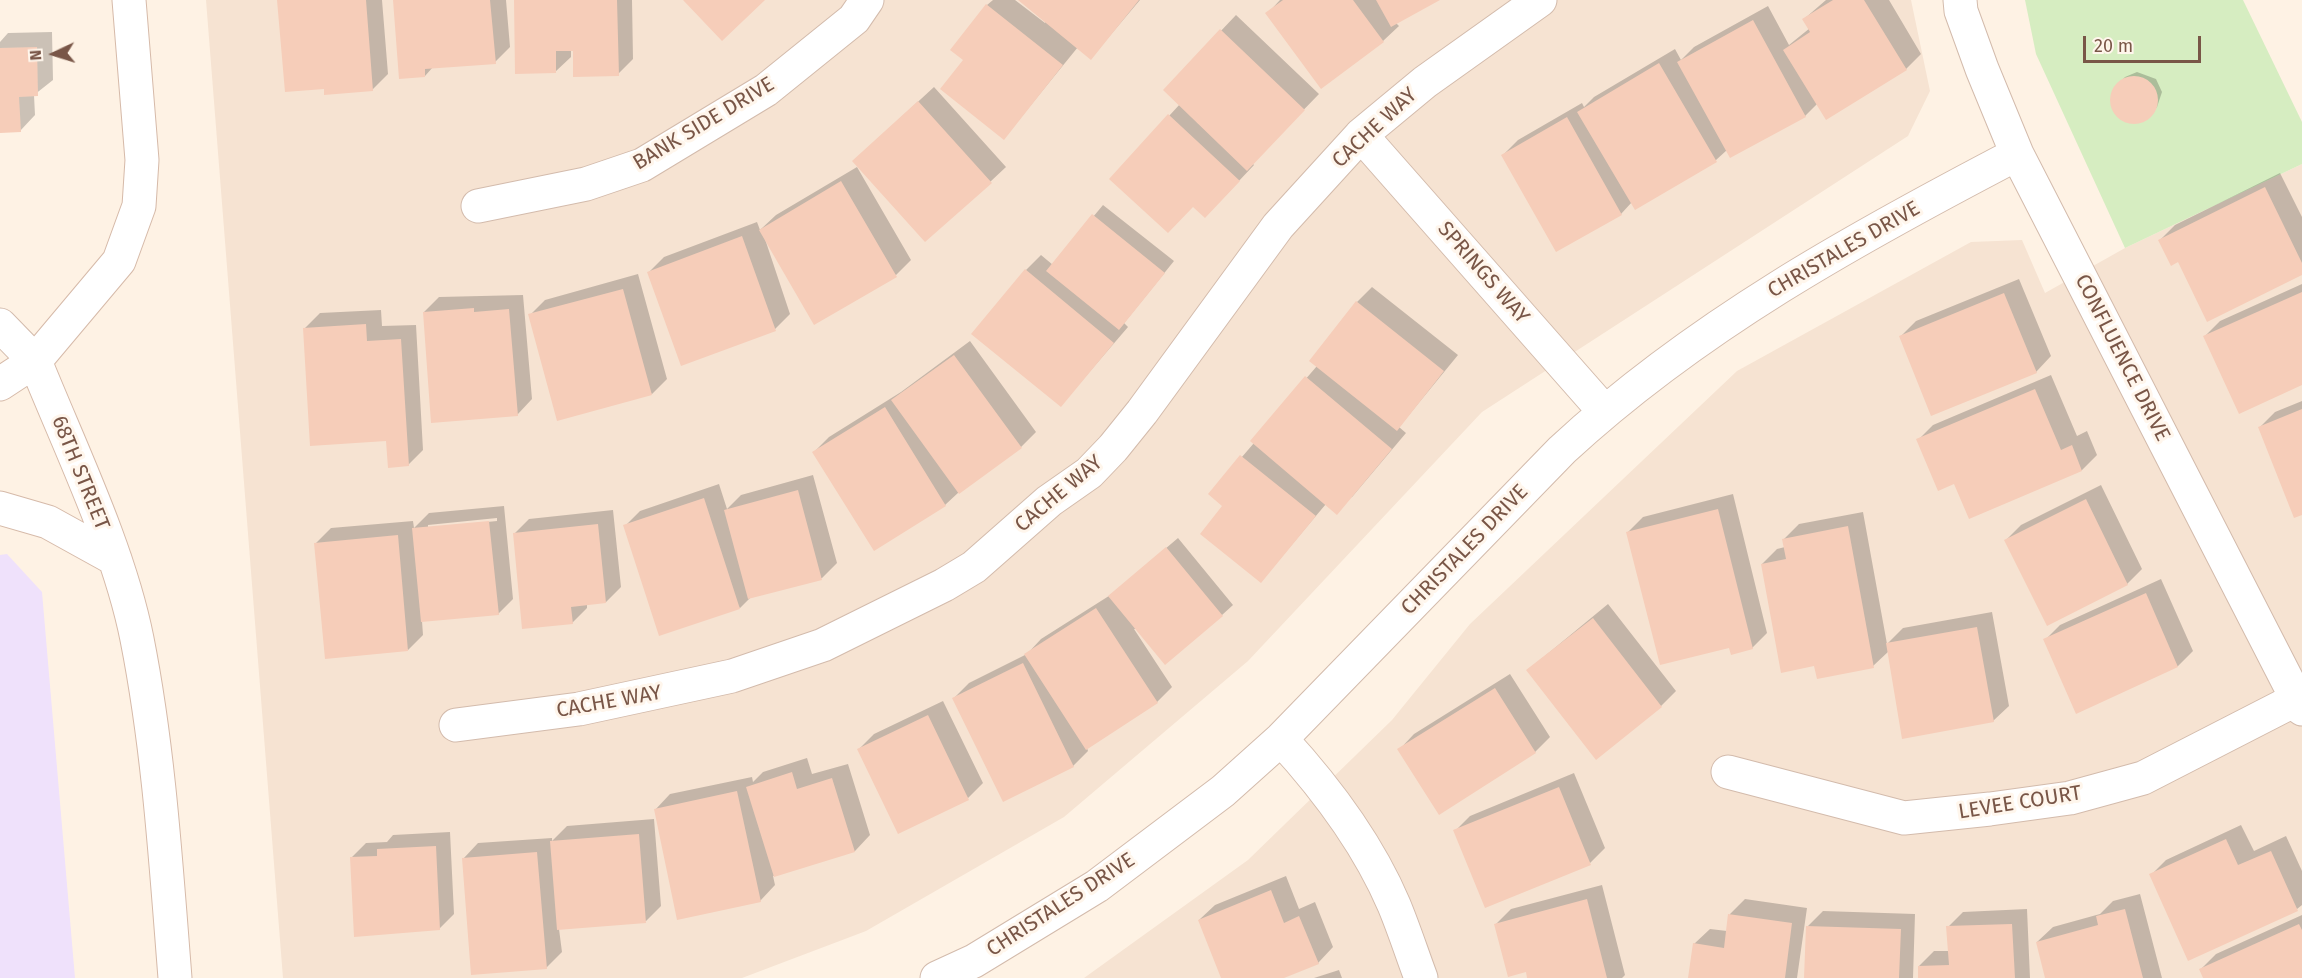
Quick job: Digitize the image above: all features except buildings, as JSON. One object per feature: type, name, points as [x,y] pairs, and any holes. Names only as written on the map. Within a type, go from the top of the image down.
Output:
[{"type":"street","points":[[0,384],[35,361],[119,261],[139,206],[142,160],[129,0]]},
{"type":"street","name":"BANK SIDE DRIVE","points":[[478,206],[586,184],[642,165],[766,90],[854,19],[867,0]]},
{"type":"street","name":"CACHE WAY","points":[[456,725],[579,709],[732,676],[823,645],[944,585],[974,567],[1049,501],[1089,473],[1113,448],[1143,412],[1278,226],[1361,135],[1425,82],[1540,0]]},
{"type":"street","name":"CONFLUENCE DRIVE","points":[[1960,0],[1961,11],[1978,59],[2017,154],[2300,704]]},
{"type":"street","name":"SPRINGS WAY","points":[[1361,135],[1604,411]]},
{"type":"street","name":"CHRISTALES DRIVE","points":[[937,978],[974,960],[1097,886],[1223,791],[1281,739],[1562,450],[1604,411],[1728,319],[1797,276],[1903,213],[2017,154]]},
{"type":"street","points":[[0,325],[35,361]]},
{"type":"street","name":"68TH STREET","points":[[35,361],[115,559],[137,637],[153,749],[175,978]]},
{"type":"street","points":[[0,508],[48,522],[115,559]]},
{"type":"street","name":"LEVEE COURT","points":[[1728,772],[1904,818],[1990,809],[2070,798],[2143,778],[2300,704]]},
{"type":"street","points":[[1281,739],[1310,770],[1350,825],[1393,904],[1421,978]]},
{"type":"shaded area","points":[[206,0],[1911,0],[1930,91],[1908,136],[1482,412],[1248,661],[1064,817],[866,931],[742,978],[283,978]]},
{"type":"shaded area","points":[[2302,164],[2302,978],[1084,978],[1248,860],[1392,720],[1470,624],[1737,371],[1971,242],[2022,240],[2045,293],[2125,248]]},
{"type":"shaded area","points":[[7,554],[42,592],[75,978],[0,978],[0,555]]},
{"type":"green space","points":[[2025,0],[2243,0],[2302,122],[2302,164],[2125,248],[2036,54]]}]
